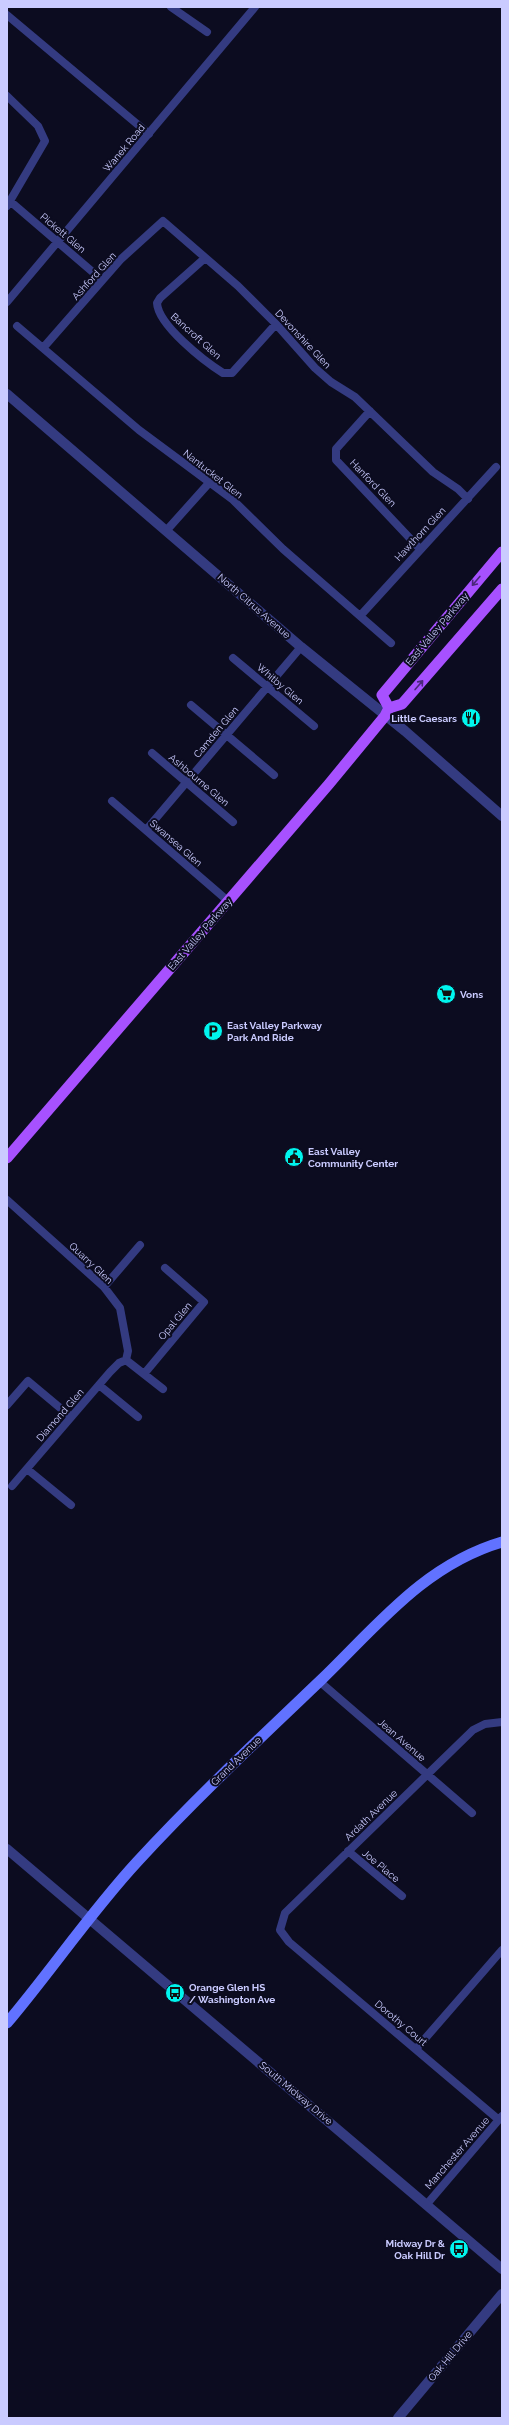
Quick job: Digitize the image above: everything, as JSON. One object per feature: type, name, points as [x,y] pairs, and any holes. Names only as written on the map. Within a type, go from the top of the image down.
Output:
[{"type":"main road","name":"East Valley Parkway","points":[[387,712],[382,695],[502,552]]},
{"type":"main road","name":"East Valley Parkway","points":[[7,1158],[228,901],[387,712],[402,704],[502,589]]},
{"type":"main road","name":"Grand Avenue","points":[[7,2023],[89,1918],[136,1863],[205,1790],[409,1594],[450,1563],[467,1554],[502,1542]]},
{"type":"street","points":[[171,7],[207,32]]},
{"type":"street","name":"Wanek Road","points":[[7,302],[255,7]]},
{"type":"street","points":[[7,15],[149,134]]},
{"type":"street","points":[[7,96],[38,126],[45,141],[9,204]]},
{"type":"street","name":"Pickett Glen","points":[[9,204],[102,280]]},
{"type":"street","name":"Devonshire Glen","points":[[163,221],[238,286],[276,324],[315,368],[331,382],[355,397],[433,472],[458,489],[468,499]]},
{"type":"street","name":"Ashford Glen","points":[[44,348],[120,260],[163,221]]},
{"type":"street","name":"Bancroft Glen","points":[[205,258],[160,298],[157,303],[162,319],[186,343],[223,373],[232,373],[276,324]]},
{"type":"street","name":"Nantucket Glen","points":[[17,326],[139,430],[232,499],[283,550],[392,643]]},
{"type":"street","name":"North Citrus Avenue","points":[[7,394],[301,647],[387,712],[405,731],[502,816]]},
{"type":"street","name":"Hanford Glen","points":[[370,411],[336,450],[336,460],[420,549]]},
{"type":"street","name":"Hawthorn Glen","points":[[360,616],[496,467]]},
{"type":"street","points":[[166,531],[209,483]]},
{"type":"street","name":"Camden Glen","points":[[146,830],[301,647]]},
{"type":"street","name":"Whitby Glen","points":[[233,658],[314,726]]},
{"type":"street","points":[[191,705],[274,775]]},
{"type":"street","name":"Ashbourne Glen","points":[[152,753],[233,822]]},
{"type":"street","name":"Swansea Glen","points":[[112,801],[228,901]]},
{"type":"street","name":"Quarry Glen","points":[[7,1200],[104,1287],[120,1308],[128,1350],[126,1360]]},
{"type":"street","points":[[104,1287],[140,1245]]},
{"type":"street","name":"Opal Glen","points":[[144,1374],[204,1302],[165,1268]]},
{"type":"street","points":[[126,1360],[163,1389]]},
{"type":"street","name":"Diamond Glen","points":[[12,1486],[119,1362],[126,1360]]},
{"type":"street","points":[[7,1406],[28,1381],[71,1417]]},
{"type":"street","points":[[99,1385],[138,1417]]},
{"type":"street","points":[[27,1469],[71,1505]]},
{"type":"street","name":"Jean Avenue","points":[[319,1681],[472,1813]]},
{"type":"street","name":"Ardath Avenue","points":[[289,1942],[280,1930],[285,1913],[473,1730],[485,1724],[502,1722]]},
{"type":"street","name":"South Midway Drive","points":[[7,1849],[502,2269]]},
{"type":"street","name":"Joe Place","points":[[348,1851],[402,1896]]},
{"type":"street","name":"Dorothy Court","points":[[289,1942],[416,2049],[501,2118]]},
{"type":"street","points":[[416,2049],[502,1950]]},
{"type":"street","name":"Manchester Avenue","points":[[427,2204],[501,2118]]},
{"type":"street","name":"Oak Hill Drive","points":[[398,2418],[502,2294]]},
{"type":"place","name":"Little Caesars","points":[[471,718]]},
{"type":"place","name":"Vons","points":[[446,994]]},
{"type":"place","name":"East Valley Parkway Park And Ride","points":[[213,1031]]},
{"type":"place","name":"East Valley Community Center","points":[[294,1157]]},
{"type":"place","name":"Orange Glen HS / Washington Ave","points":[[175,1993]]},
{"type":"place","name":"Midway Dr & Oak Hill Dr","points":[[459,2249]]}]
